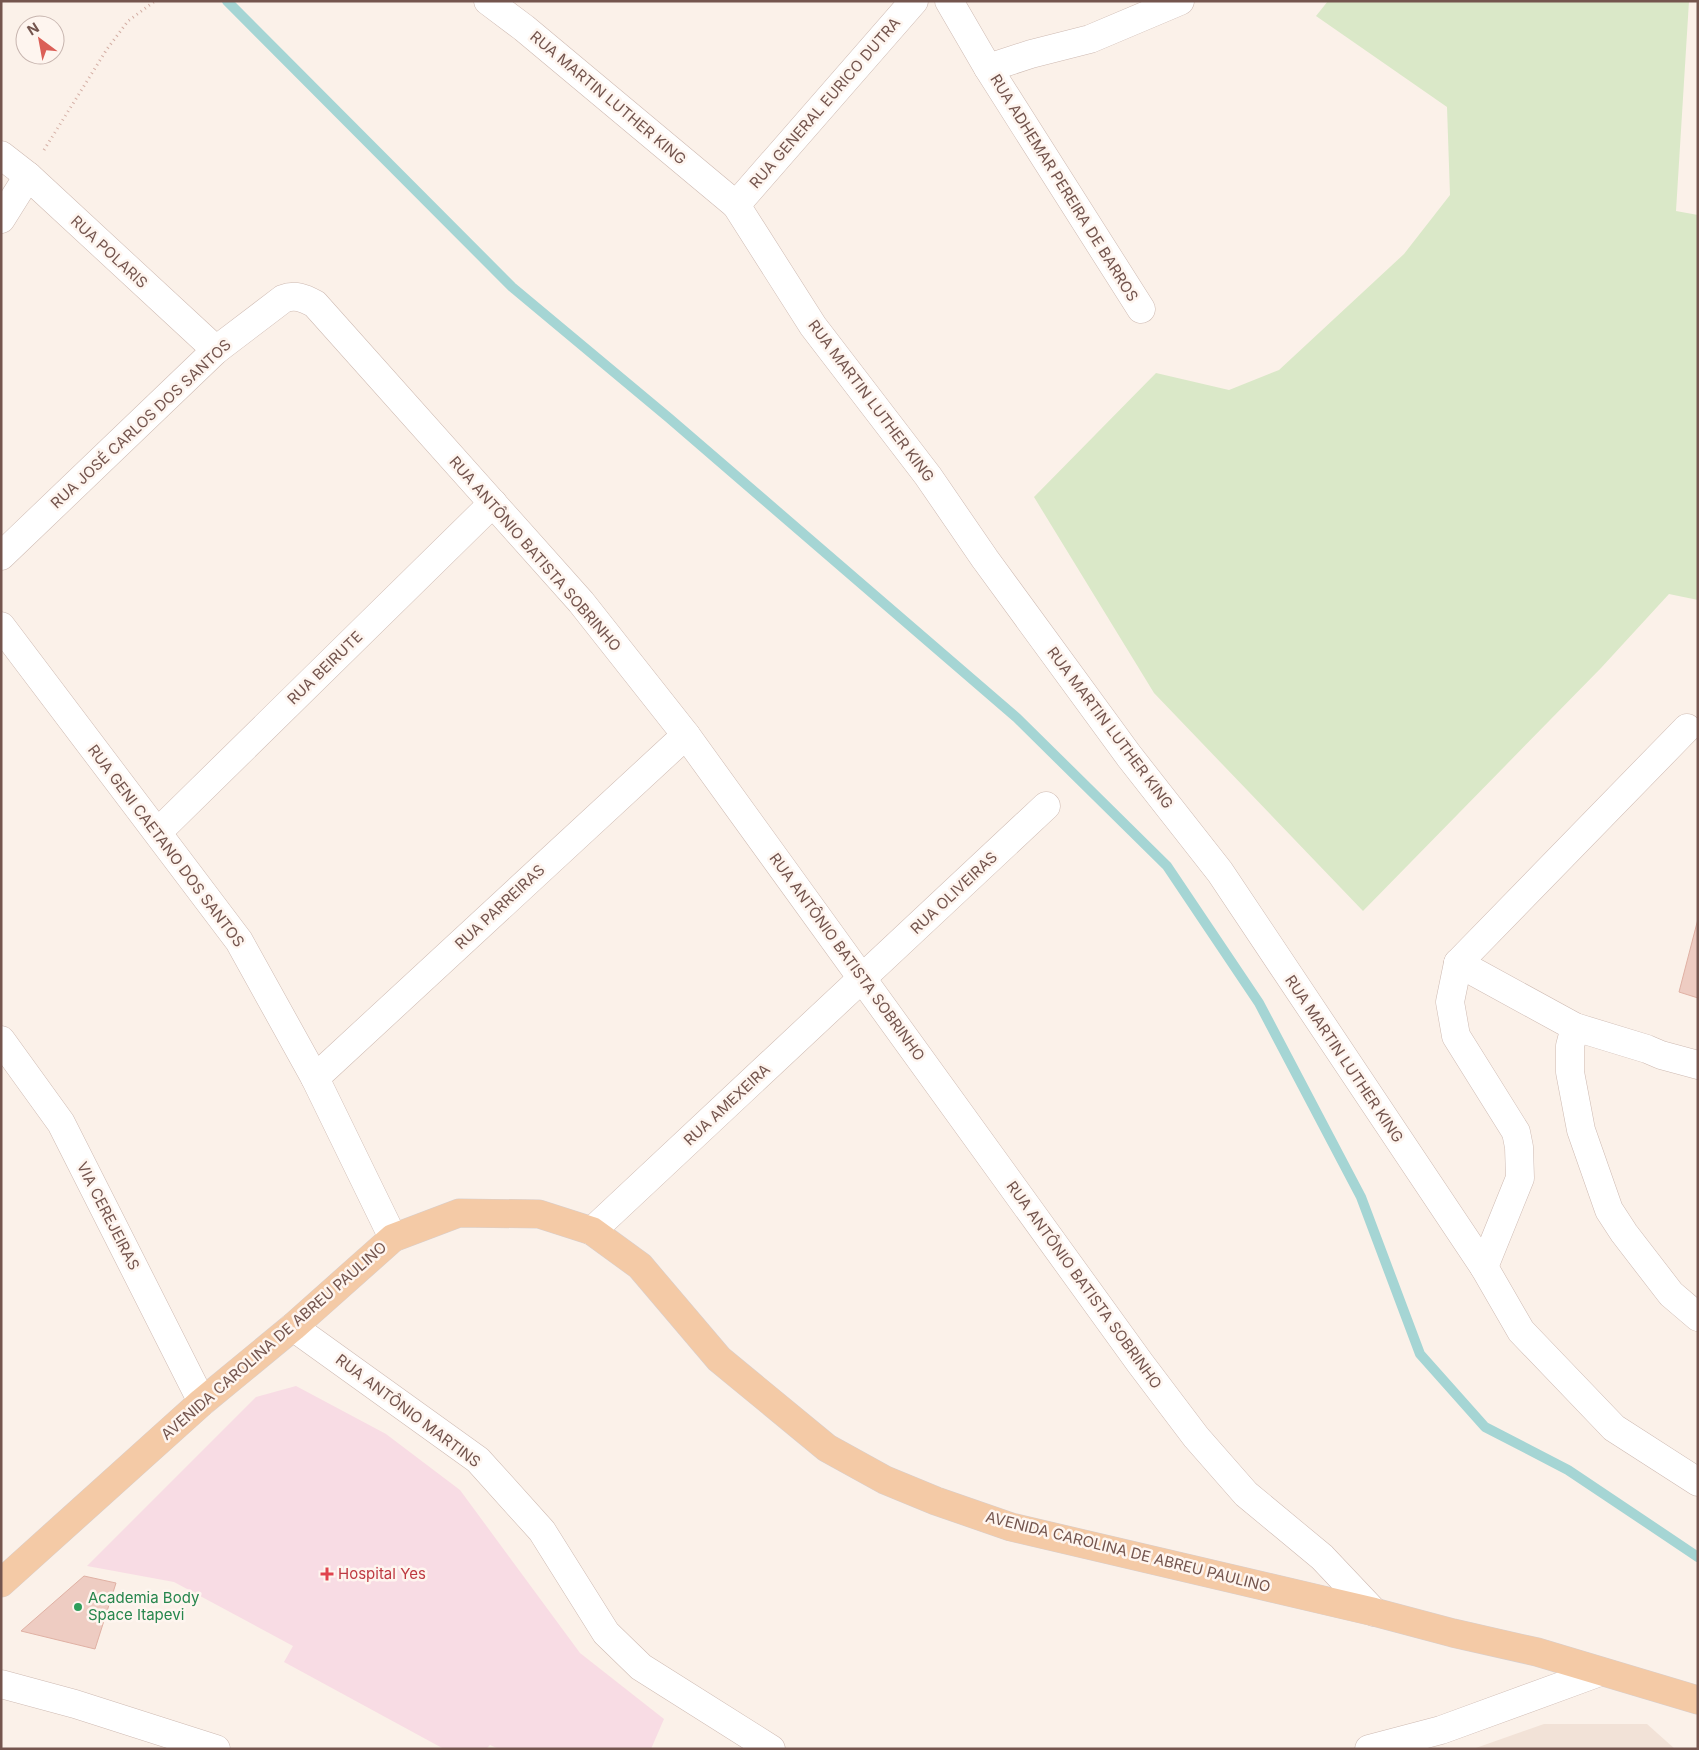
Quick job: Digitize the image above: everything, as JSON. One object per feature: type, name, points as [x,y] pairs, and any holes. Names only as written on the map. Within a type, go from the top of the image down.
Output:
[{"type":"main road","name":"AVENIDA CAROLINA DE ABREU PAULINO","points":[[1,1583],[202,1402],[293,1327],[393,1238],[459,1213],[539,1214],[592,1231],[640,1266],[719,1359],[827,1448],[884,1480],[936,1501],[1012,1527],[1537,1652],[1698,1700]]},
{"type":"street","name":"RUA MARTIN LUTHER KING","points":[[488,1],[524,28],[736,205],[813,326],[928,476],[985,559],[1129,756],[1220,872],[1484,1268],[1522,1331],[1614,1428],[1698,1482]]},
{"type":"street","name":"RUA GENERAL EURICO DUTRA","points":[[736,205],[914,1]]},
{"type":"street","points":[[949,1],[988,68],[1030,54],[1090,39],[1165,9],[1180,1]]},
{"type":"street","name":"RUA ADHEMAR PEREIRA DE BARROS","points":[[988,68],[1141,309]]},
{"type":"street","name":"RUA POLARIS","points":[[1,155],[28,176],[216,350]]},
{"type":"street","points":[[1,219],[28,176]]},
{"type":"street","name":"RUA JOSÉ CARLOS DOS SANTOS","points":[[1,556],[216,350],[283,299],[291,296],[299,297],[315,304]]},
{"type":"street","name":"RUA ANTÔNIO BATISTA SOBRINHO","points":[[315,304],[581,602],[686,735],[1134,1355],[1196,1437],[1246,1494],[1322,1557],[1374,1612]]},
{"type":"street","name":"RUA BEIRUTE","points":[[158,832],[493,503]]},
{"type":"street","name":"RUA GENI CAETANO DOS SANTOS","points":[[1,626],[239,941],[315,1078],[393,1238]]},
{"type":"street","points":[[1484,1268],[1520,1178],[1519,1147],[1516,1132],[1456,1036],[1450,1002],[1458,963],[1687,728]]},
{"type":"street","name":"RUA PARREIRAS","points":[[315,1078],[686,735]]},
{"type":"street","name":"RUA OLIVEIRAS","points":[[863,979],[1046,806]]},
{"type":"street","points":[[1458,963],[1575,1027],[1698,1065]]},
{"type":"street","name":"RUA AMEXEIRA","points":[[592,1231],[863,979]]},
{"type":"street","points":[[1575,1027],[1570,1046],[1570,1072],[1581,1130],[1610,1210],[1624,1233],[1671,1294],[1698,1317]]},
{"type":"street","name":"VIA CEREJEIRAS","points":[[1,1040],[61,1123],[202,1402]]},
{"type":"street","name":"RUA ANTÔNIO MARTINS","points":[[293,1327],[478,1460],[542,1531],[606,1633],[642,1667],[771,1749]]},
{"type":"street","points":[[1369,1749],[1440,1730],[1600,1672]]},
{"type":"street","points":[[1,1684],[75,1704],[216,1749]]},
{"type":"path","points":[[28,176],[107,50],[128,21],[155,1]]},
{"type":"shaded area","name":"Hospital Yes","points":[[296,1386],[386,1434],[460,1490],[580,1653],[664,1719],[651,1749],[499,1749],[490,1745],[486,1749],[444,1749],[284,1662],[293,1646],[174,1582],[87,1566],[256,1397]]},
{"type":"shaded area","points":[[1544,1724],[1647,1724],[1675,1749],[1473,1749]]},
{"type":"green space","points":[[1328,1],[1689,1],[1676,211],[1698,215],[1698,600],[1669,594],[1601,668],[1363,911],[1154,693],[1034,497],[1156,373],[1229,390],[1279,370],[1404,254],[1450,195],[1447,107],[1316,16]]},
{"type":"building","points":[[1698,919],[1698,998],[1679,992]]},
{"type":"building","name":"Academia Body Space Itapevi","points":[[84,1576],[116,1583],[95,1649],[21,1631]]},
{"type":"waterway","points":[[227,1],[512,287],[669,418],[1017,718],[1167,866],[1259,1003],[1361,1197],[1420,1354],[1485,1427],[1568,1470],[1698,1557]]},
{"type":"place","name":"Hospital Yes","points":[[327,1574]]},
{"type":"place","name":"Academia Body Space Itapevi","points":[[78,1607]]}]
